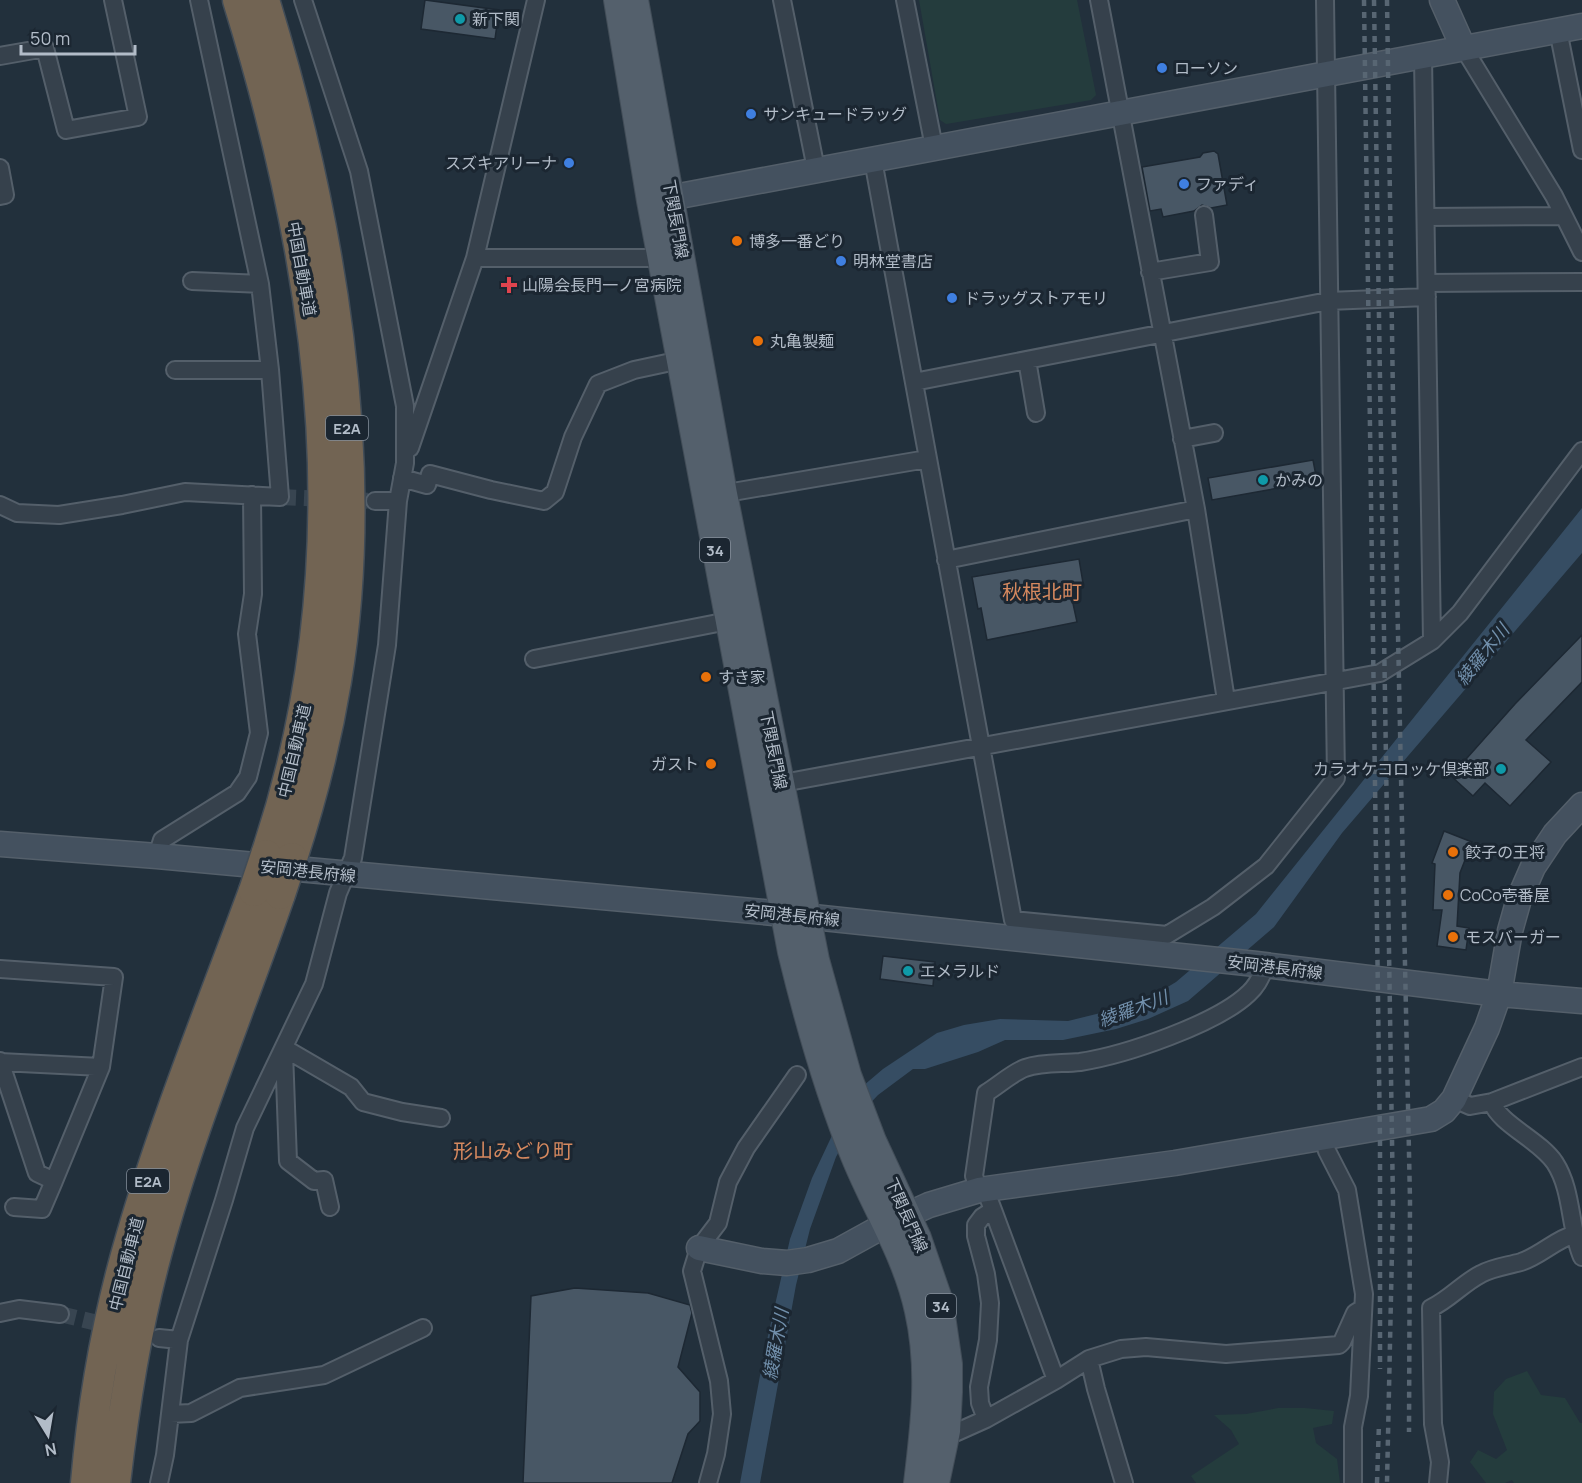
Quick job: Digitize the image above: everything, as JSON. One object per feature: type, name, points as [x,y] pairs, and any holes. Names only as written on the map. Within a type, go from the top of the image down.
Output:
[{"type":"highway","name":"中国自動車道","points":[[238,0],[286,179],[303,264],[315,347],[323,439],[324,536],[319,608],[311,676],[278,821],[279,856]]},
{"type":"highway","name":"中国自動車道","points":[[115,1483],[122,1419],[131,1368],[157,1250],[279,856],[322,751],[336,681],[345,609],[349,533],[347,436],[339,345],[327,260],[310,174],[264,0]]},
{"type":"highway","name":"中国自動車道","points":[[86,1483],[94,1412],[130,1240],[171,1115],[267,893]]},
{"type":"main road","name":"下関長門線","points":[[617,0],[661,199],[796,916],[807,1019],[831,1095],[864,1149],[898,1219],[933,1278],[946,1332],[949,1364],[947,1431],[936,1483]]},
{"type":"main road","name":"下関長門線","points":[[635,0],[661,199]]},
{"type":"main road","name":"下関長門線","points":[[715,495],[728,621],[770,786]]},
{"type":"main road","name":"下関長門線","points":[[796,916],[816,960],[848,1075],[864,1149]]},
{"type":"main road","name":"下関長門線","points":[[898,1219],[919,1313],[924,1348],[926,1395],[917,1483]]},
{"type":"street","points":[[0,56],[45,48],[66,130],[138,117],[113,0]]},
{"type":"street","points":[[0,505],[17,513],[59,515],[122,506],[185,492],[280,497],[270,370],[260,284],[199,0]]},
{"type":"street","points":[[159,1483],[179,1340],[245,1128],[314,984],[338,893],[353,858],[387,645],[398,501],[403,471],[405,406],[359,171],[303,0]]},
{"type":"street","points":[[403,471],[475,258],[536,0]]},
{"type":"street","points":[[782,0],[816,169]]},
{"type":"street","points":[[905,0],[934,147]]},
{"type":"street","points":[[1099,0],[1196,509],[1226,700]]},
{"type":"street","points":[[873,160],[1012,920],[1167,935],[1213,907],[1266,866],[1336,778],[1325,0]]},
{"type":"street","points":[[1442,0],[1463,47],[1571,224],[1582,252]]},
{"type":"street","points":[[661,199],[1582,26]]},
{"type":"street","points":[[1558,30],[1582,150]]},
{"type":"street","points":[[1423,57],[1432,640]]},
{"type":"street","points":[[0,168],[5,195],[0,196]]},
{"type":"street","points":[[1150,273],[1210,262],[1204,215]]},
{"type":"street","points":[[1426,217],[1571,224]]},
{"type":"street","points":[[475,258],[672,258]]},
{"type":"street","points":[[192,281],[260,284]]},
{"type":"street","points":[[914,382],[1328,302],[1427,290],[1582,282]]},
{"type":"street","points":[[403,471],[427,484],[430,474],[544,501],[555,492],[573,437],[598,384],[634,370],[690,358]]},
{"type":"street","points":[[1027,360],[1036,413]]},
{"type":"street","points":[[175,370],[270,370]]},
{"type":"street","points":[[1182,439],[1214,434]]},
{"type":"street","points":[[770,786],[1380,673],[1432,640],[1460,613],[1582,451]]},
{"type":"street","points":[[715,495],[927,459]]},
{"type":"street","points":[[158,856],[162,840],[237,793],[248,777],[259,732],[247,634],[253,594],[252,495]]},
{"type":"street","points":[[375,501],[398,501]]},
{"type":"street","points":[[946,560],[1196,509]]},
{"type":"street","points":[[534,659],[728,621]]},
{"type":"street","points":[[699,1248],[762,1261],[787,1263],[826,1256],[929,1205],[1431,1119],[1444,1111],[1454,1099],[1487,1028],[1499,994],[1510,931],[1523,888],[1533,867],[1555,834],[1582,806]]},
{"type":"street","name":"安岡港長府線","points":[[0,844],[158,856],[796,916],[1261,965],[1499,994],[1582,1001]]},
{"type":"street","points":[[1056,1380],[986,1196],[974,1176],[987,1092],[1024,1068],[1103,1057],[1145,1046],[1181,1031],[1223,1011],[1248,994],[1259,983],[1261,965]]},
{"type":"street","points":[[0,969],[114,977],[101,1067],[42,1209],[14,1207]]},
{"type":"street","points":[[284,1048],[351,1087],[363,1102],[402,1112],[441,1118]]},
{"type":"street","points":[[284,1048],[288,1161],[314,1181],[324,1180],[330,1207]]},
{"type":"street","points":[[54,1181],[38,1173],[0,1061],[101,1067]]},
{"type":"street","points":[[1454,1099],[1470,1106],[1492,1102],[1582,1067]]},
{"type":"street","points":[[708,1483],[716,1454],[722,1414],[719,1381],[692,1271],[699,1248],[718,1224],[728,1182],[746,1148],[797,1075]]},
{"type":"street","points":[[1492,1102],[1494,1109],[1537,1143],[1555,1162],[1563,1178],[1582,1257]]},
{"type":"street","points":[[1323,1138],[1327,1151],[1347,1190],[1364,1293],[1359,1396],[1353,1427],[1353,1483]]},
{"type":"street","points":[[986,1196],[982,1217],[976,1225],[976,1236],[986,1274],[990,1303],[988,1340],[979,1387],[980,1402],[986,1419]]},
{"type":"street","points":[[1438,1483],[1440,1462],[1433,1424],[1431,1308],[1445,1301],[1480,1274],[1498,1266],[1521,1262],[1575,1234]]},
{"type":"street","points":[[947,1431],[957,1432],[986,1419],[1089,1359],[1121,1349],[1146,1347],[1226,1354],[1339,1345],[1355,1313],[1363,1308]]},
{"type":"street","points":[[0,1312],[19,1310],[60,1314]]},
{"type":"street","points":[[170,1414],[191,1413],[240,1388],[324,1375],[423,1328]]},
{"type":"street","points":[[159,1338],[179,1340]]},
{"type":"street","points":[[1089,1359],[1124,1483]]},
{"type":"green space","points":[[919,0],[1077,0],[1096,95],[1091,100],[946,124],[940,120]]},
{"type":"green space","points":[[1527,1371],[1541,1395],[1565,1398],[1582,1423],[1582,1483],[1514,1483],[1512,1480],[1505,1483],[1486,1483],[1470,1462],[1478,1450],[1496,1459],[1507,1450],[1493,1414],[1494,1392],[1506,1379]]},
{"type":"green space","points":[[1278,1408],[1334,1411],[1332,1424],[1313,1428],[1316,1443],[1337,1459],[1340,1483],[1196,1483],[1191,1476],[1239,1444],[1231,1430],[1214,1415],[1246,1414]]},
{"type":"water","name":"綾羅木川","points":[[1582,508],[1582,553],[1342,833],[1274,927],[1188,1001],[1148,1019],[1116,1029],[1063,1040],[1005,1040],[978,1052],[925,1069],[913,1069],[878,1095],[858,1116],[836,1157],[810,1229],[796,1285],[760,1483],[740,1483],[765,1349],[790,1239],[812,1178],[844,1110],[863,1086],[883,1069],[937,1033],[964,1025],[1000,1019],[1068,1021],[1141,1003],[1176,982],[1256,914]]},
{"type":"building","name":"新下関","points":[[425,0],[499,10],[495,39],[421,29]]},
{"type":"building","name":"ファディ","points":[[1214,151],[1218,154],[1227,205],[1211,208],[1202,205],[1194,211],[1163,217],[1161,209],[1150,211],[1142,167],[1200,157],[1203,153]]},
{"type":"building","name":"かみの","points":[[1313,460],[1317,481],[1212,500],[1208,478]]},
{"type":"building","points":[[1079,559],[1083,583],[1069,585],[1077,622],[987,640],[972,577]]},
{"type":"building","points":[[1582,635],[1582,682],[1526,740],[1551,762],[1510,806],[1485,783],[1473,796],[1451,776],[1515,704]]},
{"type":"building","points":[[1444,831],[1472,842],[1460,873],[1457,926],[1469,928],[1466,950],[1437,946],[1442,910],[1433,910],[1435,864],[1432,863]]},
{"type":"building","name":"エメラルド","points":[[883,956],[935,962],[933,986],[880,979]]},
{"type":"building","points":[[575,1288],[648,1293],[690,1305],[692,1313],[678,1367],[700,1392],[700,1421],[688,1434],[672,1483],[523,1483],[531,1296]]},
{"type":"tunnel","points":[[280,497],[375,501]]},
{"type":"tunnel","points":[[60,1314],[114,1327]]},
{"type":"railway","points":[[1364,0],[1380,1140],[1380,1369]]},
{"type":"railway","points":[[1374,0],[1393,1203],[1387,1483]]},
{"type":"railway","points":[[1387,0],[1410,1200],[1409,1432]]},
{"type":"railway","points":[[1377,1483],[1379,1423]]},
{"type":"place","name":"新下関","points":[[460,19]]},
{"type":"place","name":"ローソン","points":[[1162,68]]},
{"type":"place","name":"サンキュードラッグ","points":[[751,114]]},
{"type":"place","name":"スズキアリーナ","points":[[569,163]]},
{"type":"place","name":"ファディ","points":[[1184,184]]},
{"type":"place","name":"博多一番どり","points":[[737,241]]},
{"type":"place","name":"明林堂書店","points":[[841,261]]},
{"type":"place","name":"山陽会長門一ノ宮病院","points":[[509,285]]},
{"type":"place","name":"ドラッグストアモリ","points":[[952,298]]},
{"type":"place","name":"丸亀製麺","points":[[758,341]]},
{"type":"place","name":"かみの","points":[[1263,480]]},
{"type":"place","name":"すき家","points":[[706,677]]},
{"type":"place","name":"ガスト","points":[[711,764]]},
{"type":"place","name":"カラオケコロッケ倶楽部","points":[[1501,769]]},
{"type":"place","name":"餃子の王将","points":[[1453,852]]},
{"type":"place","name":"CoCo壱番屋","points":[[1448,895]]},
{"type":"place","name":"モスバーガー","points":[[1453,937]]},
{"type":"place","name":"エメラルド","points":[[908,971]]},
{"type":"district","name":"秋根北町","points":[[1042,591]]},
{"type":"district","name":"形山みどり町","points":[[513,1150]]}]
